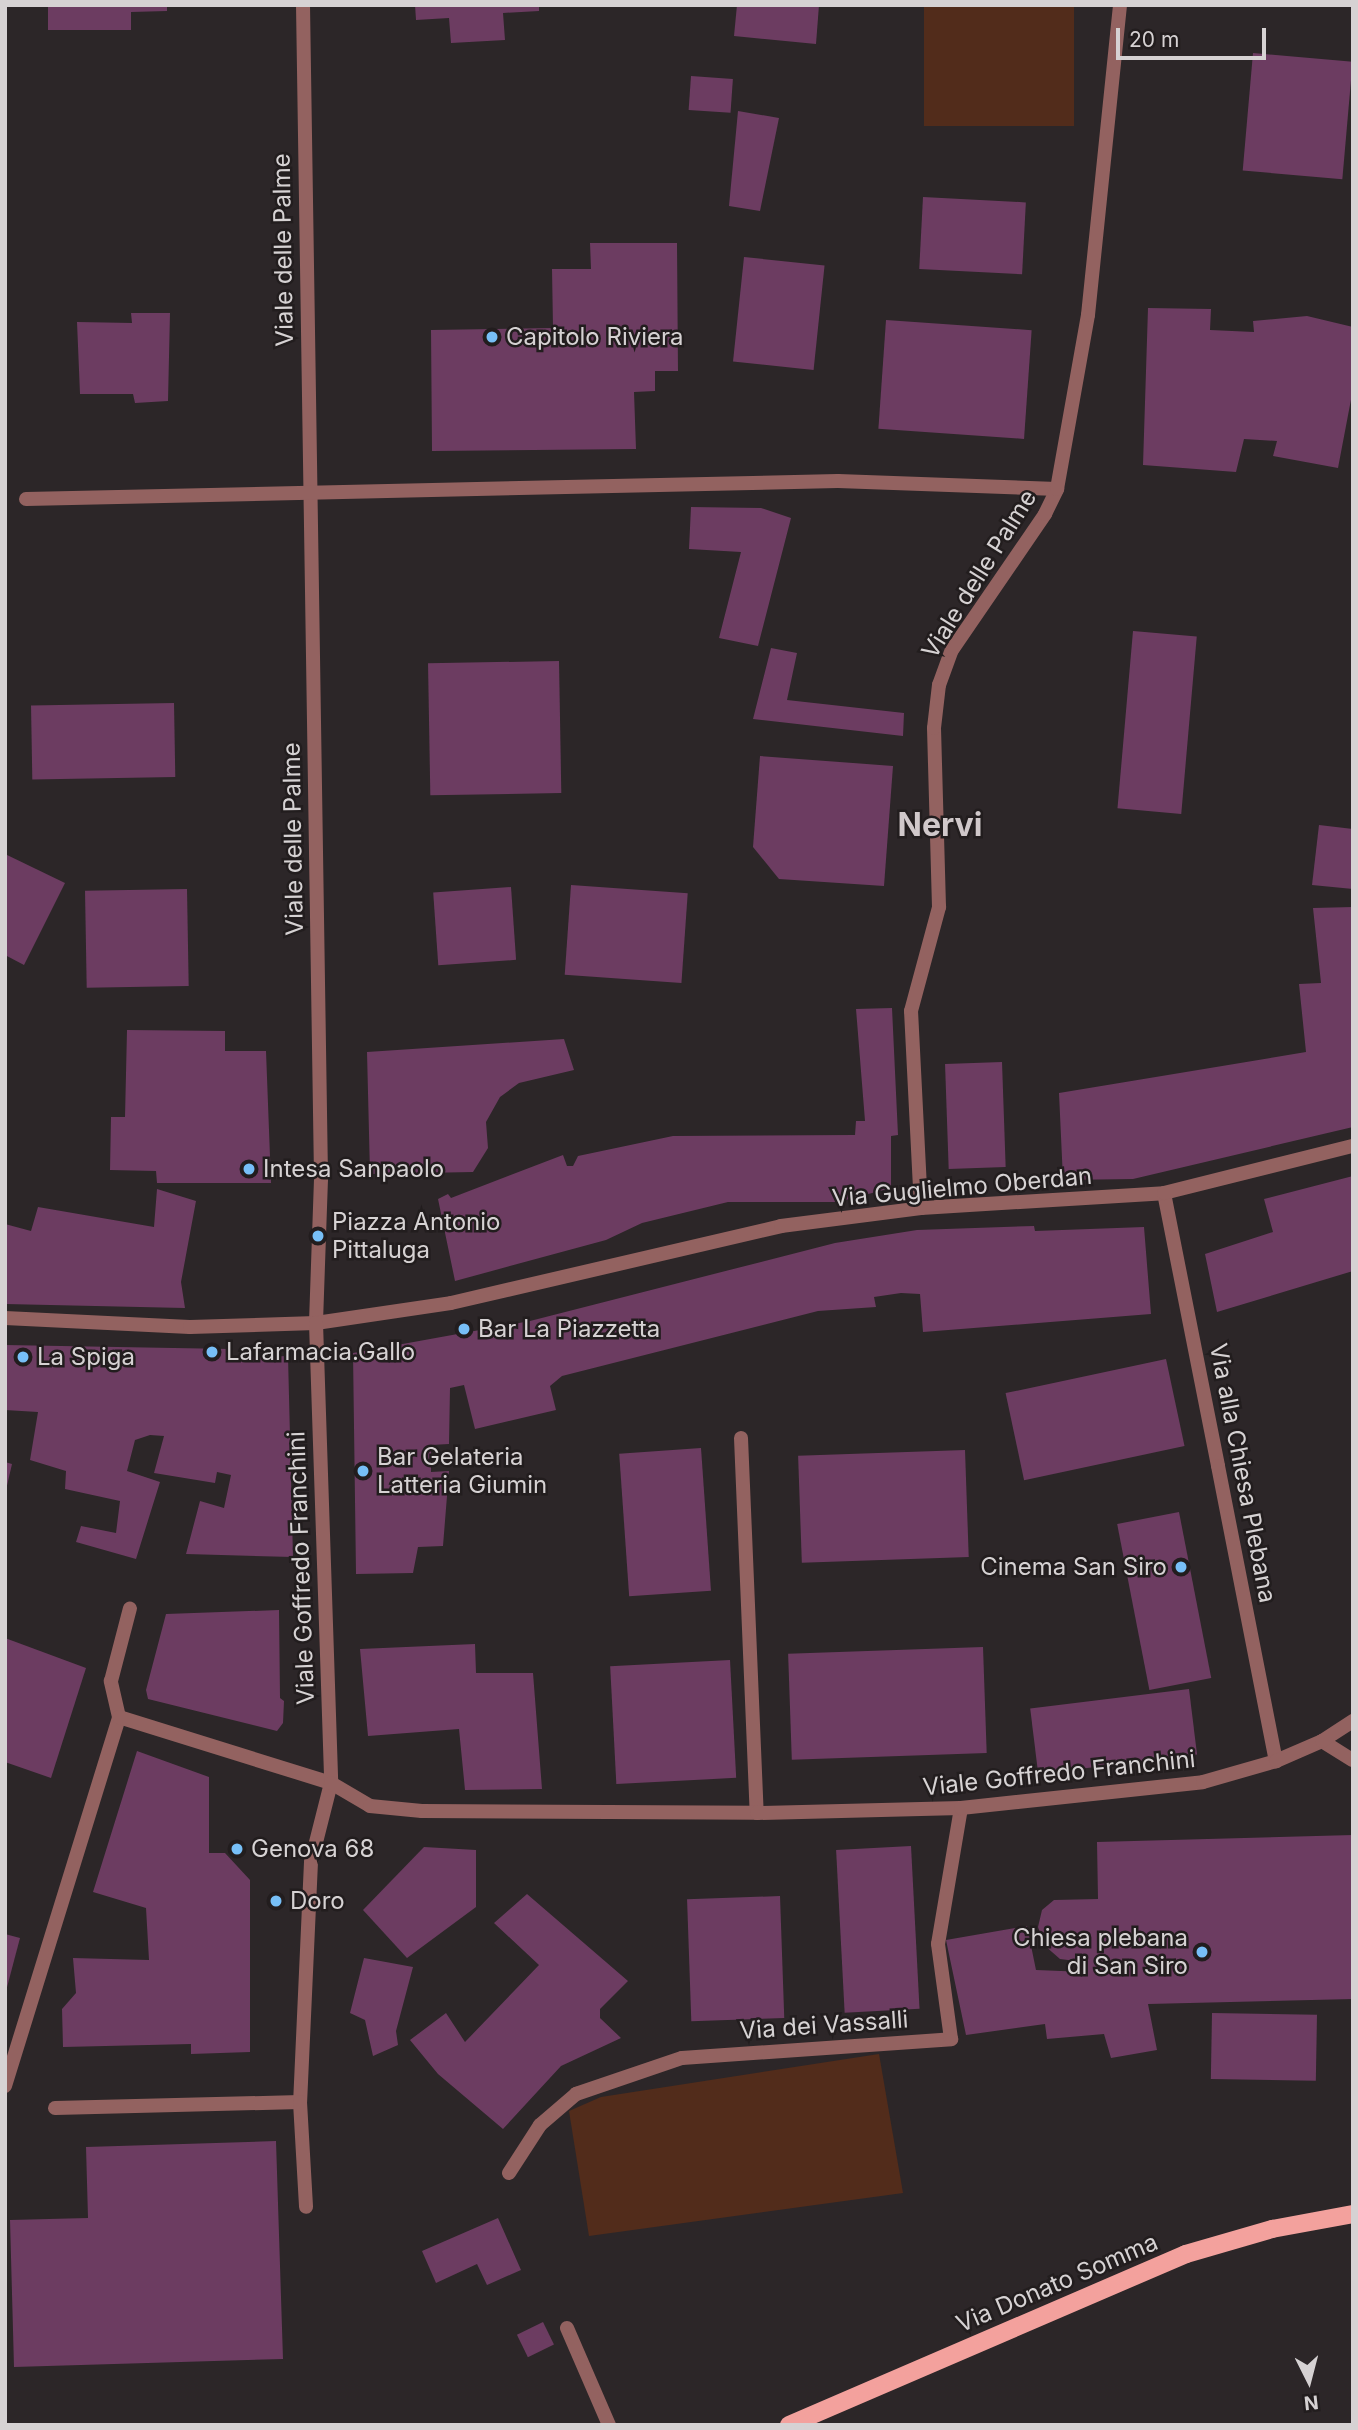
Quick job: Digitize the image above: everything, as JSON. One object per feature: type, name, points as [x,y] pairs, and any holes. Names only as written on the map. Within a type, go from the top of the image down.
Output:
[{"type":"main road","name":"Via Donato Somma","points":[[789,2425],[1185,2255],[1272,2229],[1353,2214]]},
{"type":"street","name":"Viale delle Palme","points":[[303,5],[321,1183],[316,1323]]},
{"type":"street","name":"Viale delle Palme","points":[[921,1208],[911,1011],[939,908],[934,728],[939,685],[952,650],[1045,514],[1057,489],[1088,315],[1120,5]]},
{"type":"street","points":[[26,499],[76,494],[309,495],[838,481],[1057,489]]},
{"type":"street","name":"Via Guglielmo Oberdan","points":[[316,1323],[452,1303],[781,1226],[921,1208],[1164,1193],[1353,1146]]},
{"type":"street","name":"Via alla Chiesa Plebana","points":[[1164,1193],[1276,1761]]},
{"type":"street","points":[[5,1318],[190,1327],[316,1323]]},
{"type":"street","name":"Viale Goffredo Franchini","points":[[306,2207],[300,2102],[310,1862],[331,1783],[316,1323]]},
{"type":"street","points":[[741,1438],[757,1813]]},
{"type":"street","points":[[5,2086],[118,1717],[111,1681],[130,1608]]},
{"type":"street","points":[[118,1717],[331,1783]]},
{"type":"street","name":"Viale Goffredo Franchini","points":[[331,1783],[370,1806],[422,1811],[757,1813],[961,1808],[1203,1782],[1276,1761],[1322,1741],[1353,1721]]},
{"type":"street","points":[[1322,1741],[1353,1760]]},
{"type":"street","name":"Via dei Vassalli","points":[[509,2173],[540,2125],[576,2094],[682,2057],[951,2039],[937,1944],[961,1808]]},
{"type":"street","points":[[55,2108],[300,2102]]},
{"type":"street","points":[[567,2328],[609,2425]]},
{"type":"shaded area","points":[[924,5],[1074,5],[1074,126],[924,126]]},
{"type":"shaded area","points":[[879,2054],[903,2193],[589,2236],[569,2111],[601,2097]]},
{"type":"building","points":[[48,5],[167,5],[167,11],[131,12],[131,30],[48,30]]},
{"type":"building","points":[[415,5],[539,5],[539,11],[503,13],[505,40],[451,43],[449,18],[416,20]]},
{"type":"building","points":[[737,5],[819,5],[816,44],[734,36]]},
{"type":"building","points":[[1253,53],[1353,62],[1342,179],[1243,171]]},
{"type":"building","points":[[691,76],[733,79],[731,113],[689,110]]},
{"type":"building","points":[[738,111],[779,118],[760,211],[729,206]]},
{"type":"building","points":[[923,197],[1026,202],[1022,274],[919,269]]},
{"type":"building","points":[[590,243],[677,243],[678,371],[655,371],[655,391],[634,392],[636,449],[432,451],[431,330],[553,328],[552,269],[591,269]]},
{"type":"building","points":[[744,257],[825,265],[814,370],[733,361]]},
{"type":"building","points":[[1148,308],[1211,309],[1210,330],[1254,332],[1253,321],[1307,316],[1353,327],[1353,389],[1338,468],[1273,456],[1277,441],[1244,439],[1236,472],[1143,465]]},
{"type":"building","points":[[131,313],[170,313],[168,401],[135,403],[133,394],[80,394],[77,322],[132,323]]},
{"type":"building","points":[[886,320],[1032,330],[1024,439],[878,429]]},
{"type":"building","points":[[691,507],[761,508],[791,518],[758,646],[719,638],[741,552],[689,549]]},
{"type":"building","points":[[1133,631],[1197,637],[1181,814],[1117,808]]},
{"type":"building","points":[[771,648],[797,653],[787,700],[904,713],[903,736],[753,719]]},
{"type":"building","points":[[559,661],[561,793],[430,795],[428,663]]},
{"type":"building","points":[[174,703],[175,777],[32,779],[31,705]]},
{"type":"building","points":[[760,756],[893,766],[884,886],[779,879],[753,847]]},
{"type":"building","points":[[1319,825],[1353,829],[1353,889],[1312,885]]},
{"type":"building","points":[[5,854],[65,883],[24,965],[5,955]]},
{"type":"building","points":[[571,885],[688,893],[681,983],[565,975]]},
{"type":"building","points":[[511,887],[516,960],[438,965],[433,892]]},
{"type":"building","points":[[187,889],[189,986],[87,988],[85,891]]},
{"type":"building","points":[[1353,907],[1353,1127],[1133,1179],[1063,1180],[1059,1093],[1306,1052],[1299,984],[1321,983],[1313,908]]},
{"type":"building","points":[[892,1008],[898,1135],[891,1136],[891,1188],[838,1202],[728,1202],[642,1223],[606,1240],[455,1281],[438,1199],[448,1194],[451,1198],[563,1155],[567,1166],[573,1166],[578,1156],[673,1136],[855,1135],[856,1121],[865,1121],[856,1009]]},
{"type":"building","points":[[127,1030],[225,1031],[225,1051],[266,1051],[271,1183],[157,1183],[156,1171],[110,1170],[111,1117],[125,1117]]},
{"type":"building","points":[[564,1039],[574,1070],[519,1083],[500,1097],[486,1122],[488,1148],[473,1172],[370,1174],[367,1052]]},
{"type":"building","points":[[1002,1062],[1006,1167],[949,1169],[945,1064]]},
{"type":"building","points":[[1353,1176],[1353,1271],[1217,1312],[1205,1254],[1273,1232],[1264,1199]]},
{"type":"building","points":[[157,1189],[196,1201],[181,1282],[185,1308],[5,1304],[5,1224],[31,1231],[38,1207],[154,1227]]},
{"type":"building","points":[[1034,1226],[1035,1231],[1144,1227],[1151,1314],[923,1332],[920,1294],[901,1293],[874,1297],[876,1307],[818,1311],[562,1376],[550,1386],[556,1410],[475,1429],[464,1385],[450,1388],[449,1444],[431,1445],[431,1472],[449,1471],[443,1546],[418,1547],[413,1573],[356,1574],[353,1353],[530,1321],[835,1243],[917,1230]]},
{"type":"building","points":[[5,1345],[230,1349],[229,1358],[288,1356],[293,1557],[186,1554],[200,1501],[224,1508],[231,1475],[217,1472],[215,1483],[154,1473],[164,1436],[150,1435],[135,1440],[127,1471],[160,1482],[136,1559],[76,1542],[81,1526],[116,1533],[120,1501],[65,1489],[66,1471],[30,1460],[38,1412],[5,1410]]},
{"type":"building","points":[[1166,1359],[1185,1446],[1024,1480],[1006,1393]]},
{"type":"building","points":[[701,1448],[711,1591],[629,1596],[619,1454]]},
{"type":"building","points":[[965,1450],[969,1557],[802,1563],[798,1456]]},
{"type":"building","points":[[5,1462],[12,1464],[6,1490],[5,1490]]},
{"type":"building","points":[[1179,1512],[1211,1678],[1149,1690],[1117,1524]]},
{"type":"building","points":[[279,1610],[280,1698],[284,1701],[283,1723],[277,1731],[148,1699],[146,1690],[166,1614]]},
{"type":"building","points":[[5,1638],[86,1668],[51,1778],[5,1762]]},
{"type":"building","points":[[475,1644],[476,1673],[533,1673],[542,1789],[465,1790],[459,1729],[368,1736],[360,1649]]},
{"type":"building","points":[[983,1647],[987,1753],[792,1760],[788,1654]]},
{"type":"building","points":[[730,1660],[736,1778],[616,1784],[610,1666]]},
{"type":"building","points":[[1189,1689],[1197,1755],[1038,1774],[1030,1708]]},
{"type":"building","points":[[137,1751],[209,1777],[209,1853],[225,1853],[250,1880],[250,2052],[191,2054],[191,2044],[63,2047],[62,2009],[76,1993],[73,1958],[149,1960],[146,1908],[93,1892]]},
{"type":"building","name":"Chiesa plebana di San Siro","points":[[1353,1835],[1353,1999],[1148,2004],[1157,2050],[1111,2058],[1104,2034],[1047,2039],[1045,2024],[966,2035],[946,1940],[1027,1926],[1036,1970],[1086,1972],[1084,1962],[1060,1959],[1044,1945],[1038,1927],[1042,1910],[1054,1900],[1098,1899],[1097,1842]]},
{"type":"building","points":[[911,1846],[920,2009],[845,2013],[836,1850]]},
{"type":"building","points":[[424,1847],[476,1850],[476,1907],[407,1958],[363,1910]]},
{"type":"building","points":[[527,1894],[628,1981],[600,2009],[600,2018],[621,2038],[561,2066],[503,2129],[438,2074],[410,2040],[446,2013],[465,2042],[539,1965],[494,1923]]},
{"type":"building","points":[[780,1896],[784,2018],[691,2021],[687,1899]]},
{"type":"building","points":[[5,1934],[20,1938],[6,1991],[5,1991]]},
{"type":"building","points":[[364,1958],[413,1967],[396,2031],[398,2045],[373,2056],[365,2020],[350,2013]]},
{"type":"building","points":[[1212,2013],[1317,2015],[1316,2081],[1211,2079]]},
{"type":"building","points":[[276,2141],[283,2359],[14,2367],[10,2220],[88,2218],[86,2147]]},
{"type":"building","points":[[498,2218],[521,2270],[487,2285],[477,2264],[436,2283],[422,2251]]},
{"type":"building","points":[[543,2322],[554,2344],[528,2357],[517,2335]]},
{"type":"place","name":"Capitolo Riviera","points":[[492,337]]},
{"type":"place","name":"Intesa Sanpaolo","points":[[249,1169]]},
{"type":"place","name":"Piazza Antonio Pittaluga","points":[[318,1236]]},
{"type":"place","name":"Bar La Piazzetta","points":[[464,1329]]},
{"type":"place","name":"Lafarmacia.Gallo","points":[[212,1352]]},
{"type":"place","name":"La Spiga","points":[[23,1357]]},
{"type":"place","name":"Bar Gelateria Latteria Giumin","points":[[363,1471]]},
{"type":"place","name":"Cinema San Siro","points":[[1181,1567]]},
{"type":"place","name":"Genova 68","points":[[237,1849]]},
{"type":"place","name":"Doro","points":[[276,1901]]},
{"type":"place","name":"Chiesa plebana di San Siro","points":[[1202,1952]]},
{"type":"district","name":"Nervi","points":[[940,825]]}]
